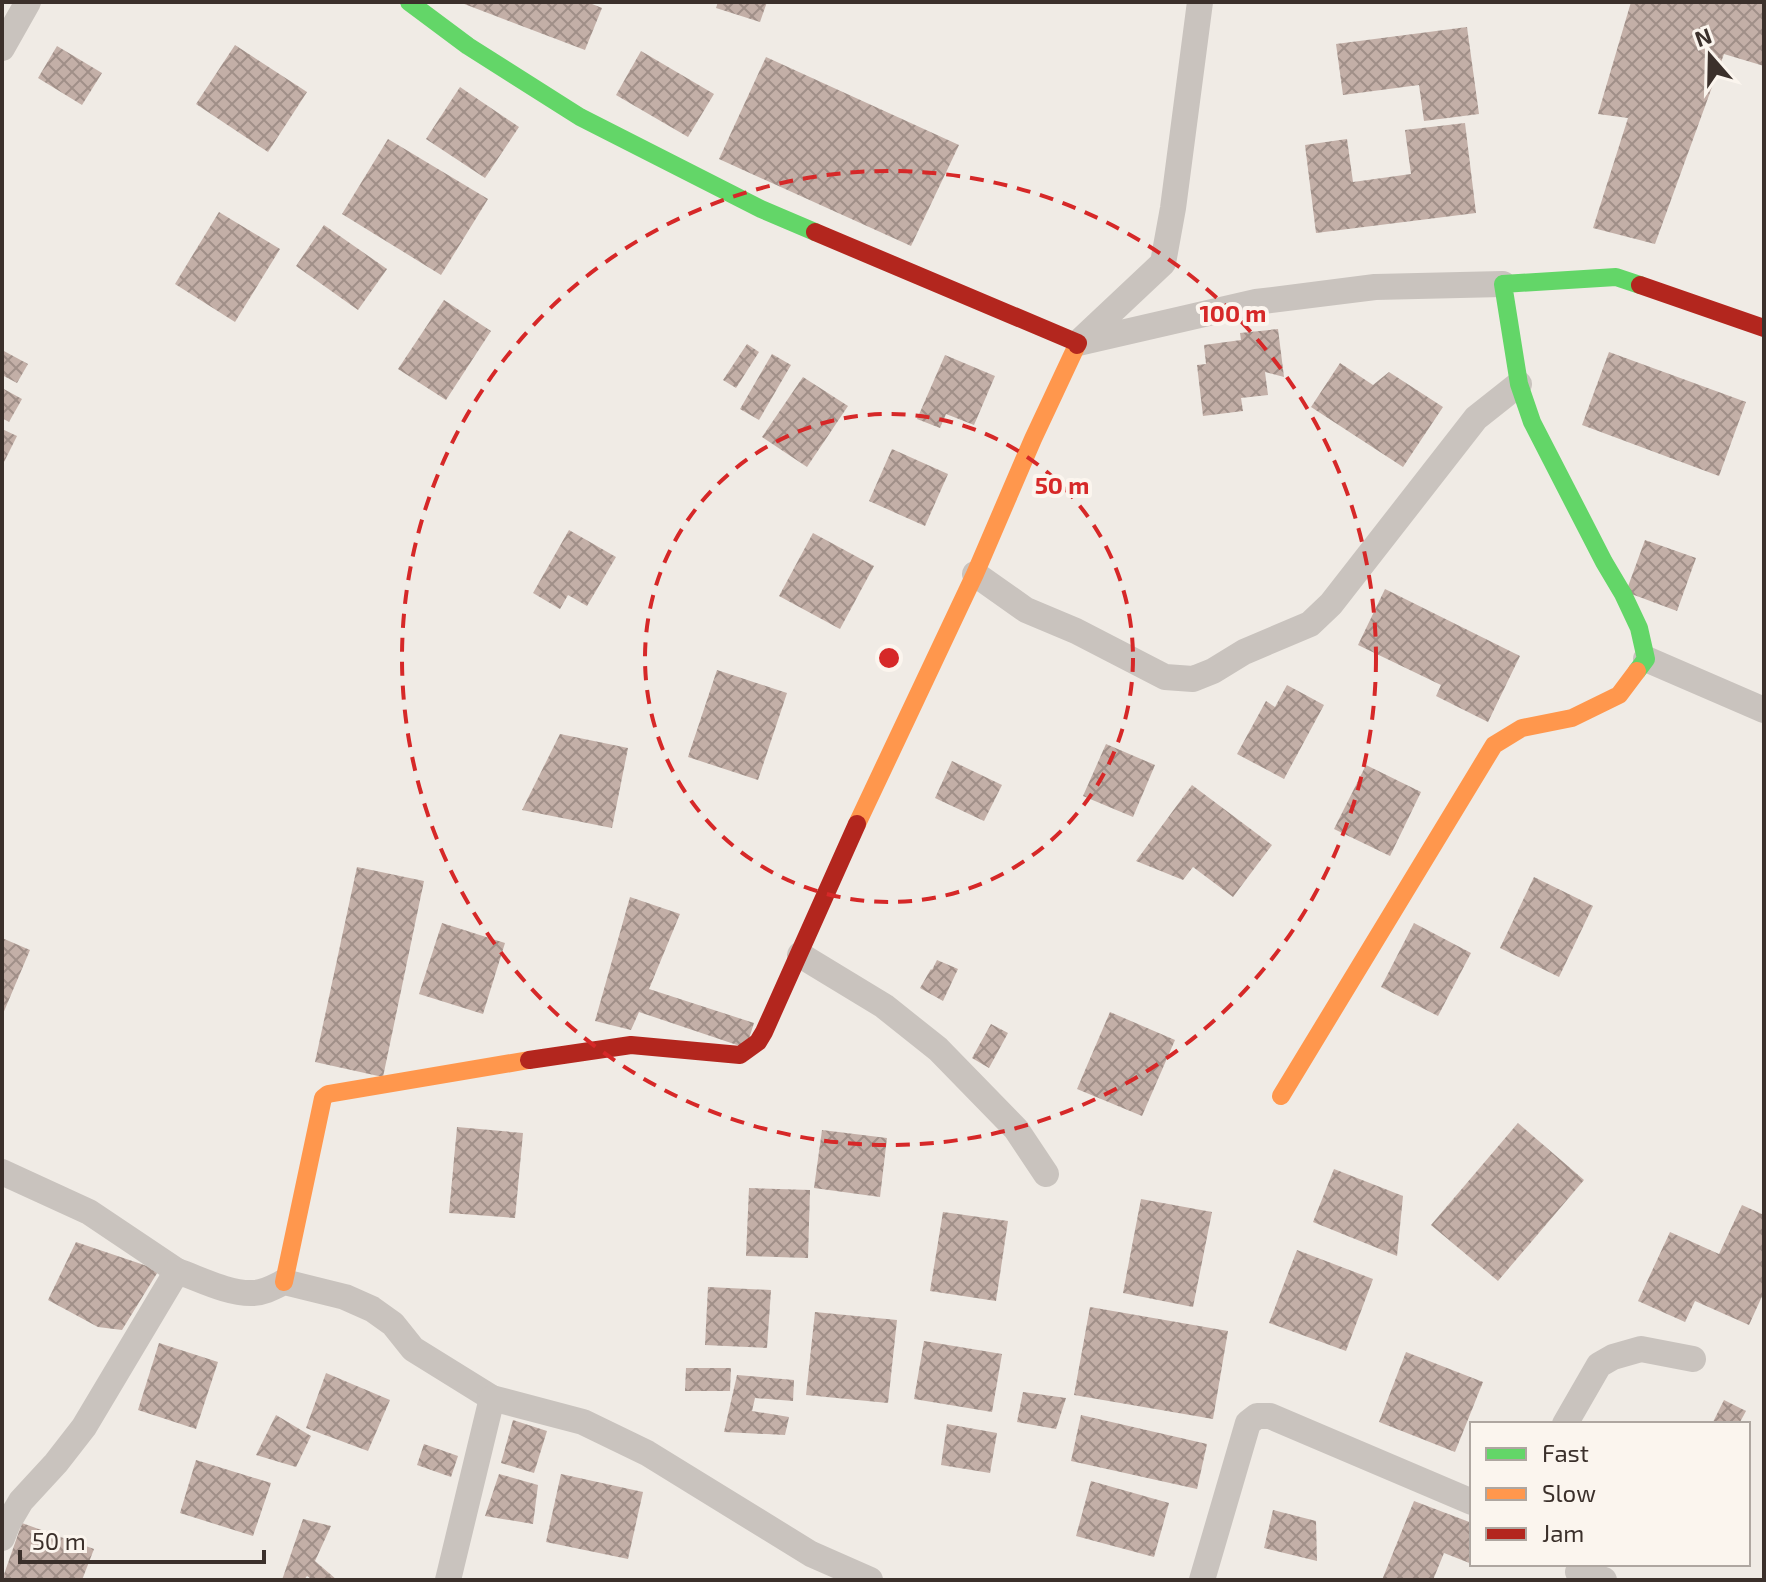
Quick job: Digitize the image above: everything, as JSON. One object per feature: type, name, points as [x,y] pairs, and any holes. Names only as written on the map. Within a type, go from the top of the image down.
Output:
[{"type":"street","points":[[2,48],[28,2]]},
{"type":"street","points":[[409,2],[481,54],[580,117],[621,138],[761,209],[1078,343],[1256,302],[1375,287],[1616,277],[1764,328]]},
{"type":"street","points":[[284,1282],[323,1098],[328,1094],[631,1045],[740,1055],[758,1042],[975,574],[1078,343],[1163,263],[1200,2]]},
{"type":"street","points":[[1281,1096],[1494,745],[1522,728],[1572,718],[1619,695],[1646,659],[1639,628],[1623,594],[1532,422],[1519,384],[1503,284]]},
{"type":"street","points":[[975,574],[1026,610],[1076,631],[1165,677],[1193,679],[1267,641],[1310,624],[1331,604],[1476,418],[1519,384]]},
{"type":"street","points":[[1646,659],[1764,710]]},
{"type":"street","points":[[800,955],[884,1006],[938,1049],[1016,1129],[1046,1174]]},
{"type":"street","points":[[2,1172],[89,1212],[177,1271],[229,1289],[254,1293],[284,1282],[345,1297],[372,1309],[393,1324],[413,1349],[492,1398],[596,1428],[647,1453],[811,1554],[870,1580]]},
{"type":"street","points":[[2,1538],[21,1501],[84,1427],[177,1271]]},
{"type":"street","points":[[1566,1422],[1599,1365],[1613,1357],[1641,1349],[1693,1359]]},
{"type":"street","points":[[448,1580],[492,1398]]},
{"type":"street","points":[[1202,1580],[1248,1423],[1257,1416],[1270,1416],[1470,1501]]},
{"type":"street","points":[[1576,1572],[1604,1580]]},
{"type":"building","points":[[459,2],[587,2],[602,8],[585,50]]},
{"type":"building","points":[[718,2],[767,2],[760,22],[716,8]]},
{"type":"building","points":[[1631,2],[1764,2],[1764,66],[1724,54],[1655,244],[1593,228],[1628,118],[1598,114]]},
{"type":"building","points":[[1467,27],[1479,114],[1424,121],[1419,85],[1343,95],[1336,44]]},
{"type":"building","points":[[235,45],[307,92],[268,152],[196,104]]},
{"type":"building","points":[[57,46],[102,73],[82,105],[38,78]]},
{"type":"building","points":[[641,51],[714,94],[688,137],[616,95]]},
{"type":"building","points":[[766,57],[959,145],[911,246],[719,159]]},
{"type":"building","points":[[460,87],[519,127],[485,178],[426,139]]},
{"type":"building","points":[[1465,123],[1476,213],[1316,233],[1305,145],[1347,139],[1353,182],[1411,174],[1405,130]]},
{"type":"building","points":[[388,139],[488,199],[441,275],[342,214]]},
{"type":"building","points":[[219,212],[280,249],[235,322],[175,284]]},
{"type":"building","points":[[324,225],[387,269],[358,310],[296,266]]},
{"type":"building","points":[[444,300],[491,331],[446,400],[398,369]]},
{"type":"building","points":[[1278,329],[1284,377],[1265,372],[1268,395],[1241,398],[1243,411],[1203,416],[1197,365],[1206,364],[1204,345],[1241,340],[1240,333]]},
{"type":"building","points":[[747,344],[759,352],[736,388],[723,380]]},
{"type":"building","points":[[2,350],[28,364],[17,383],[2,375]]},
{"type":"building","points":[[1609,352],[1746,402],[1719,476],[1582,425]]},
{"type":"building","points":[[772,354],[791,365],[759,420],[740,409]]},
{"type":"building","points":[[945,355],[995,376],[974,425],[946,414],[940,428],[917,419]]},
{"type":"building","points":[[1340,363],[1373,385],[1389,372],[1443,407],[1403,467],[1311,407]]},
{"type":"building","points":[[803,377],[848,406],[807,467],[762,437]]},
{"type":"building","points":[[2,388],[22,399],[9,422],[2,418]]},
{"type":"building","points":[[2,429],[17,436],[2,466]]},
{"type":"building","points":[[892,449],[948,474],[925,526],[869,501]]},
{"type":"building","points":[[569,530],[616,557],[587,606],[568,595],[560,609],[533,593]]},
{"type":"building","points":[[813,533],[874,566],[840,629],[779,596]]},
{"type":"building","points":[[1645,540],[1696,558],[1677,611],[1626,592]]},
{"type":"building","points":[[1385,589],[1520,656],[1488,722],[1436,696],[1441,685],[1358,645]]},
{"type":"building","points":[[717,670],[787,693],[758,780],[688,757]]},
{"type":"building","points":[[1287,685],[1324,705],[1284,779],[1237,754],[1266,701],[1275,707]]},
{"type":"building","points":[[560,734],[628,748],[612,828],[522,810]]},
{"type":"building","points":[[1106,744],[1155,765],[1133,817],[1083,796]]},
{"type":"building","points":[[952,761],[1002,785],[984,821],[935,798]]},
{"type":"building","points":[[1366,765],[1421,792],[1390,856],[1334,829]]},
{"type":"building","points":[[1192,785],[1272,845],[1233,897],[1193,867],[1183,880],[1136,861]]},
{"type":"building","points":[[357,867],[424,881],[383,1077],[315,1062]]},
{"type":"building","points":[[1534,877],[1593,906],[1559,977],[1500,948]]},
{"type":"building","points":[[630,897],[680,914],[649,989],[754,1023],[746,1048],[639,1012],[631,1030],[595,1021]]},
{"type":"building","points":[[442,923],[505,943],[483,1014],[419,994]]},
{"type":"building","points":[[1414,923],[1471,953],[1438,1016],[1381,987]]},
{"type":"building","points":[[2,938],[30,950],[2,1016]]},
{"type":"building","points":[[937,960],[958,969],[943,1001],[920,988]]},
{"type":"building","points":[[1110,1012],[1175,1040],[1142,1116],[1077,1089]]},
{"type":"building","points":[[991,1024],[1008,1033],[989,1068],[972,1058]]},
{"type":"building","points":[[1518,1123],[1584,1180],[1498,1281],[1431,1225]]},
{"type":"building","points":[[457,1127],[523,1133],[515,1218],[449,1213]]},
{"type":"building","points":[[822,1130],[887,1138],[880,1197],[814,1188]]},
{"type":"building","points":[[1334,1169],[1403,1196],[1397,1256],[1313,1222]]},
{"type":"building","points":[[749,1188],[810,1190],[808,1258],[746,1256]]},
{"type":"building","points":[[1141,1199],[1212,1212],[1193,1307],[1123,1293]]},
{"type":"building","points":[[1742,1205],[1764,1215],[1764,1292],[1749,1325],[1695,1301],[1685,1322],[1638,1301],[1670,1232],[1719,1254]]},
{"type":"building","points":[[943,1212],[1008,1221],[996,1301],[930,1291]]},
{"type":"building","points":[[76,1242],[159,1270],[122,1330],[98,1327],[48,1300]]},
{"type":"building","points":[[1297,1250],[1373,1279],[1346,1351],[1269,1323]]},
{"type":"building","points":[[708,1287],[771,1290],[767,1348],[705,1345]]},
{"type":"building","points":[[1090,1307],[1228,1331],[1213,1419],[1074,1395]]},
{"type":"building","points":[[815,1312],[897,1320],[888,1403],[806,1395]]},
{"type":"building","points":[[924,1341],[1002,1354],[992,1412],[914,1399]]},
{"type":"building","points":[[159,1343],[218,1362],[196,1429],[138,1410]]},
{"type":"building","points":[[1406,1352],[1483,1382],[1455,1452],[1379,1422]]},
{"type":"building","points":[[686,1368],[731,1368],[730,1391],[685,1391]]},
{"type":"building","points":[[326,1373],[390,1400],[368,1451],[306,1428]]},
{"type":"building","points":[[737,1375],[794,1380],[793,1401],[755,1398],[752,1411],[789,1417],[785,1435],[724,1432]]},
{"type":"building","points":[[1023,1392],[1066,1398],[1056,1429],[1017,1422]]},
{"type":"building","points":[[1724,1400],[1746,1411],[1740,1422],[1713,1422]]},
{"type":"building","points":[[276,1415],[311,1436],[296,1467],[256,1455]]},
{"type":"building","points":[[1081,1415],[1207,1444],[1197,1489],[1071,1461]]},
{"type":"building","points":[[513,1420],[547,1431],[534,1473],[501,1463]]},
{"type":"building","points":[[947,1424],[997,1433],[990,1473],[941,1465]]},
{"type":"building","points":[[424,1444],[458,1456],[451,1477],[417,1465]]},
{"type":"building","points":[[196,1460],[271,1483],[253,1536],[180,1513]]},
{"type":"building","points":[[499,1474],[538,1485],[533,1524],[485,1516]]},
{"type":"building","points":[[561,1474],[643,1492],[628,1559],[546,1542]]},
{"type":"building","points":[[1091,1481],[1169,1503],[1154,1557],[1076,1536]]},
{"type":"building","points":[[1414,1501],[1470,1522],[1470,1563],[1444,1553],[1433,1580],[1382,1580]]},
{"type":"building","points":[[1273,1510],[1316,1521],[1317,1561],[1264,1548]]},
{"type":"building","points":[[303,1519],[331,1526],[315,1561],[337,1580],[313,1580],[307,1576],[304,1580],[282,1580]]},
{"type":"building","points":[[22,1523],[94,1549],[82,1580],[2,1580]]},
{"type":"traffic: fast","points":[[409,2],[468,46],[580,117],[761,209],[815,232]]},
{"type":"traffic: fast","points":[[1637,671],[1646,659],[1639,628],[1532,422],[1519,384],[1503,284],[1616,277],[1640,285]]},
{"type":"traffic: slow","points":[[857,824],[975,574],[1077,345]]},
{"type":"traffic: slow","points":[[1281,1096],[1494,745],[1522,728],[1572,718],[1619,695],[1637,671]]},
{"type":"traffic: slow","points":[[284,1282],[323,1098],[328,1094],[529,1060]]},
{"type":"traffic: jam","points":[[815,232],[1077,345]]},
{"type":"traffic: jam","points":[[1640,285],[1764,328]]},
{"type":"traffic: jam","points":[[529,1060],[631,1045],[740,1055],[758,1042],[764,1032],[857,824]]}]
